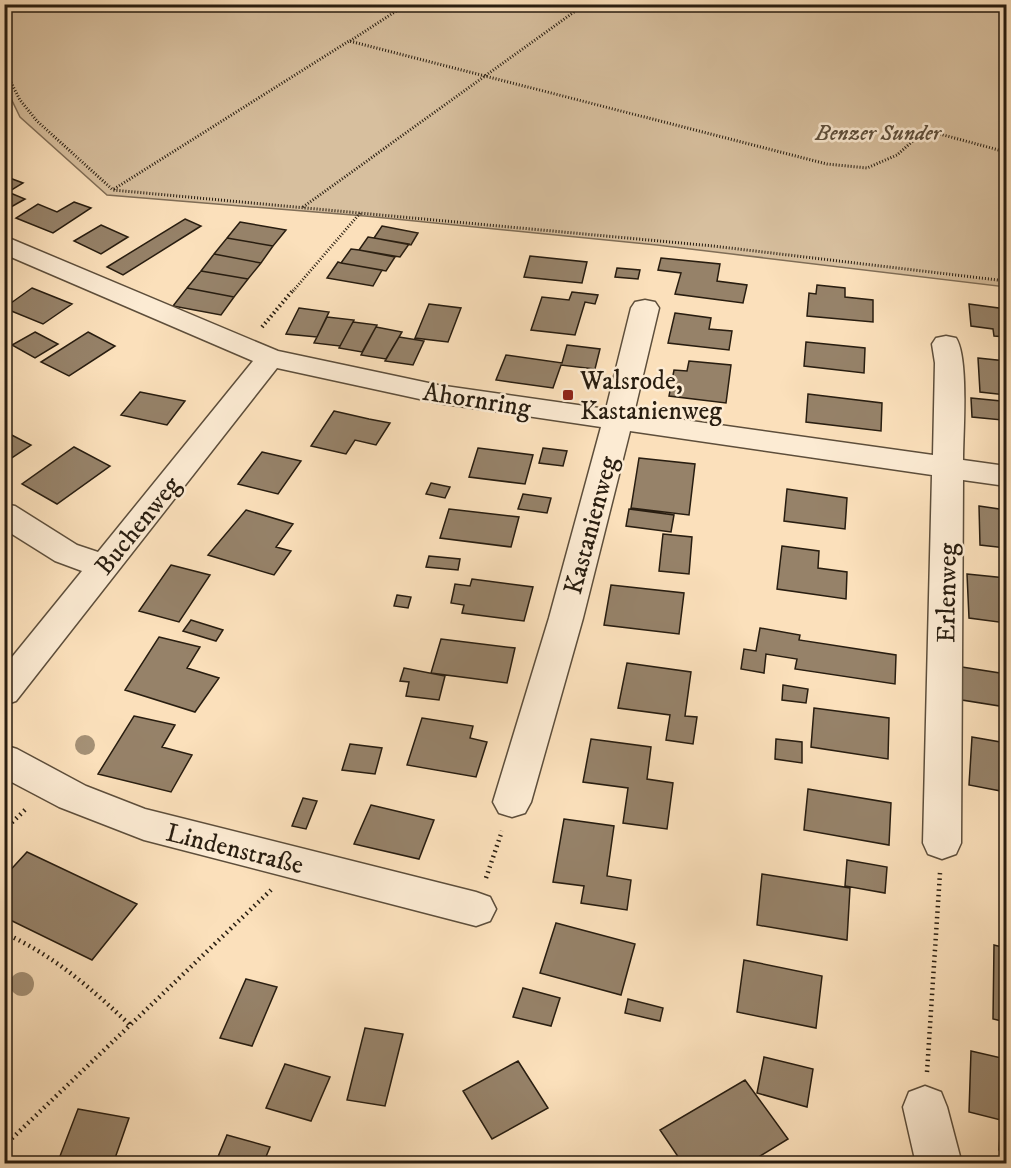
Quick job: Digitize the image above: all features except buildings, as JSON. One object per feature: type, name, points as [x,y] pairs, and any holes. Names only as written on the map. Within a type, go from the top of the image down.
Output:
[{"type":"street","name":"Ahornring","points":[[4,244],[257,353],[438,394],[1006,476]]},
{"type":"street","name":"Kastanienweg","points":[[512,802],[551,673],[619,420],[645,308]]},
{"type":"street","name":"Erlenweg","points":[[942,843],[949,363],[946,344]]},
{"type":"street","name":"Buchenweg","points":[[4,692],[104,567],[257,353]]},
{"type":"street","points":[[4,514],[66,553],[104,567]]},
{"type":"street","name":"Lindenstraße","points":[[4,759],[31,777],[99,810],[195,840],[476,909]]},
{"type":"street","points":[[925,1107],[939,1164]]},
{"type":"path","points":[[113,190],[407,4]]},
{"type":"path","points":[[303,207],[585,4]]},
{"type":"path","points":[[349,41],[826,164],[867,168],[897,155],[925,130],[1006,152]]},
{"type":"path","points":[[4,69],[20,100],[37,121],[113,190],[713,246],[1006,280]]},
{"type":"path","points":[[257,353],[361,212]]},
{"type":"path","points":[[476,909],[512,802]]},
{"type":"path","points":[[925,1107],[942,843]]},
{"type":"path","points":[[4,1146],[297,864]]},
{"type":"path","points":[[4,933],[26,941],[74,972],[130,1025]]},
{"type":"green space","name":"Benzer Sunder","points":[[5,4],[1006,5],[1006,287],[657,245],[365,216],[107,195],[20,117],[5,86]]},
{"type":"place","name":"Walsrode, Kastanienweg","points":[[568,395]]}]
